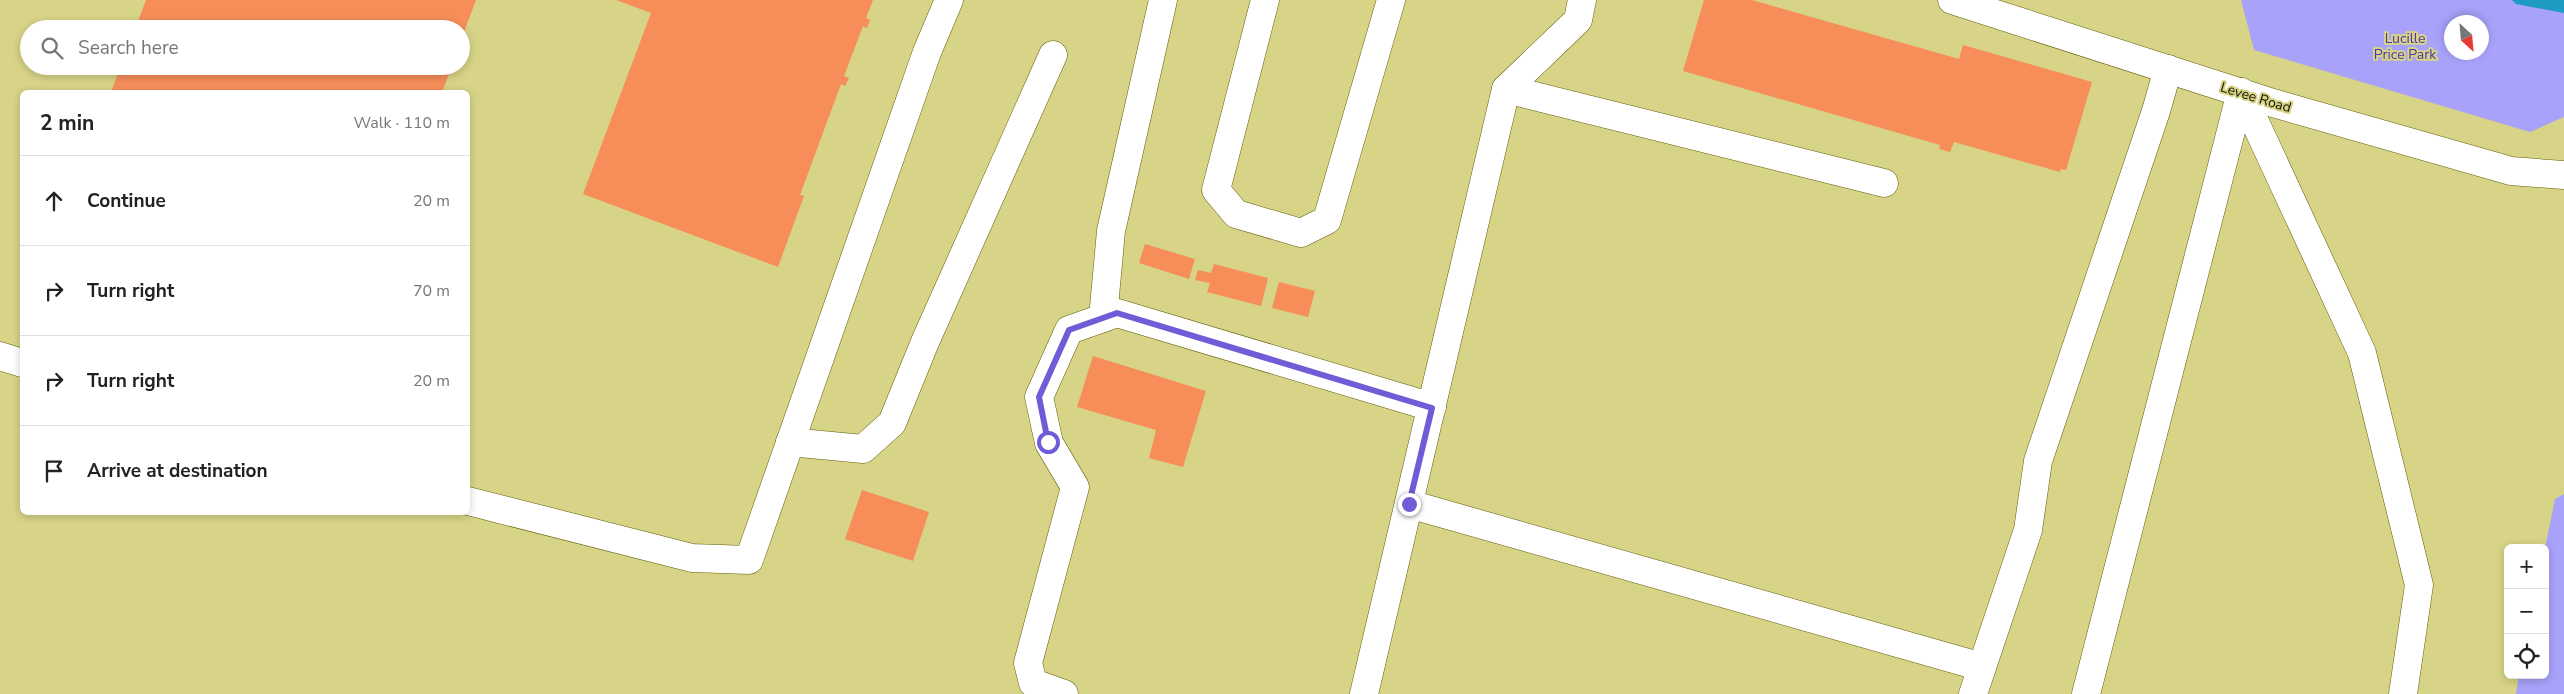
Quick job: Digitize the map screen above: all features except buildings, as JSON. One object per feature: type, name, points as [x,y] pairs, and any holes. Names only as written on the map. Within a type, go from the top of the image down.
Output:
[{"type":"street","points":[[470,502],[692,558],[749,560],[927,52],[949,0]]},
{"type":"street","points":[[1103,318],[1111,231],[1163,0]]},
{"type":"street","points":[[1265,0],[1216,190],[1236,214],[1300,232],[1327,220],[1391,0]]},
{"type":"street","points":[[1364,694],[1506,88],[1578,20],[1582,0]]},
{"type":"street","name":"Levee Road","points":[[1952,0],[2240,92],[2511,171],[2564,175]]},
{"type":"street","points":[[790,442],[863,449],[892,422],[925,342],[1053,54]]},
{"type":"street","points":[[1973,694],[2028,530],[2038,461],[2156,111],[2168,69]]},
{"type":"street","points":[[1506,88],[1884,184]]},
{"type":"street","points":[[2086,694],[2240,92]]},
{"type":"street","points":[[2240,92],[2362,354],[2419,585],[2403,694]]},
{"type":"street","points":[[1064,694],[1033,683],[1028,663],[1076,487],[1048,442],[1039,397],[1069,330],[1117,313],[1432,408]]},
{"type":"street","points":[[0,356],[20,362]]},
{"type":"street","points":[[1409,504],[1982,667]]},
{"type":"green space","name":"Lucille Price Park","points":[[2241,0],[2564,0],[2564,117],[2530,132],[2254,50]]},
{"type":"green space","points":[[2564,494],[2564,694],[2516,694],[2518,679],[2549,679],[2549,544],[2546,544],[2555,499]]},
{"type":"water","points":[[2512,0],[2564,0],[2564,13],[2516,4]]},
{"type":"route","points":[[1048,442],[1039,397],[1069,330],[1117,313],[1432,408],[1409,504]]}]
